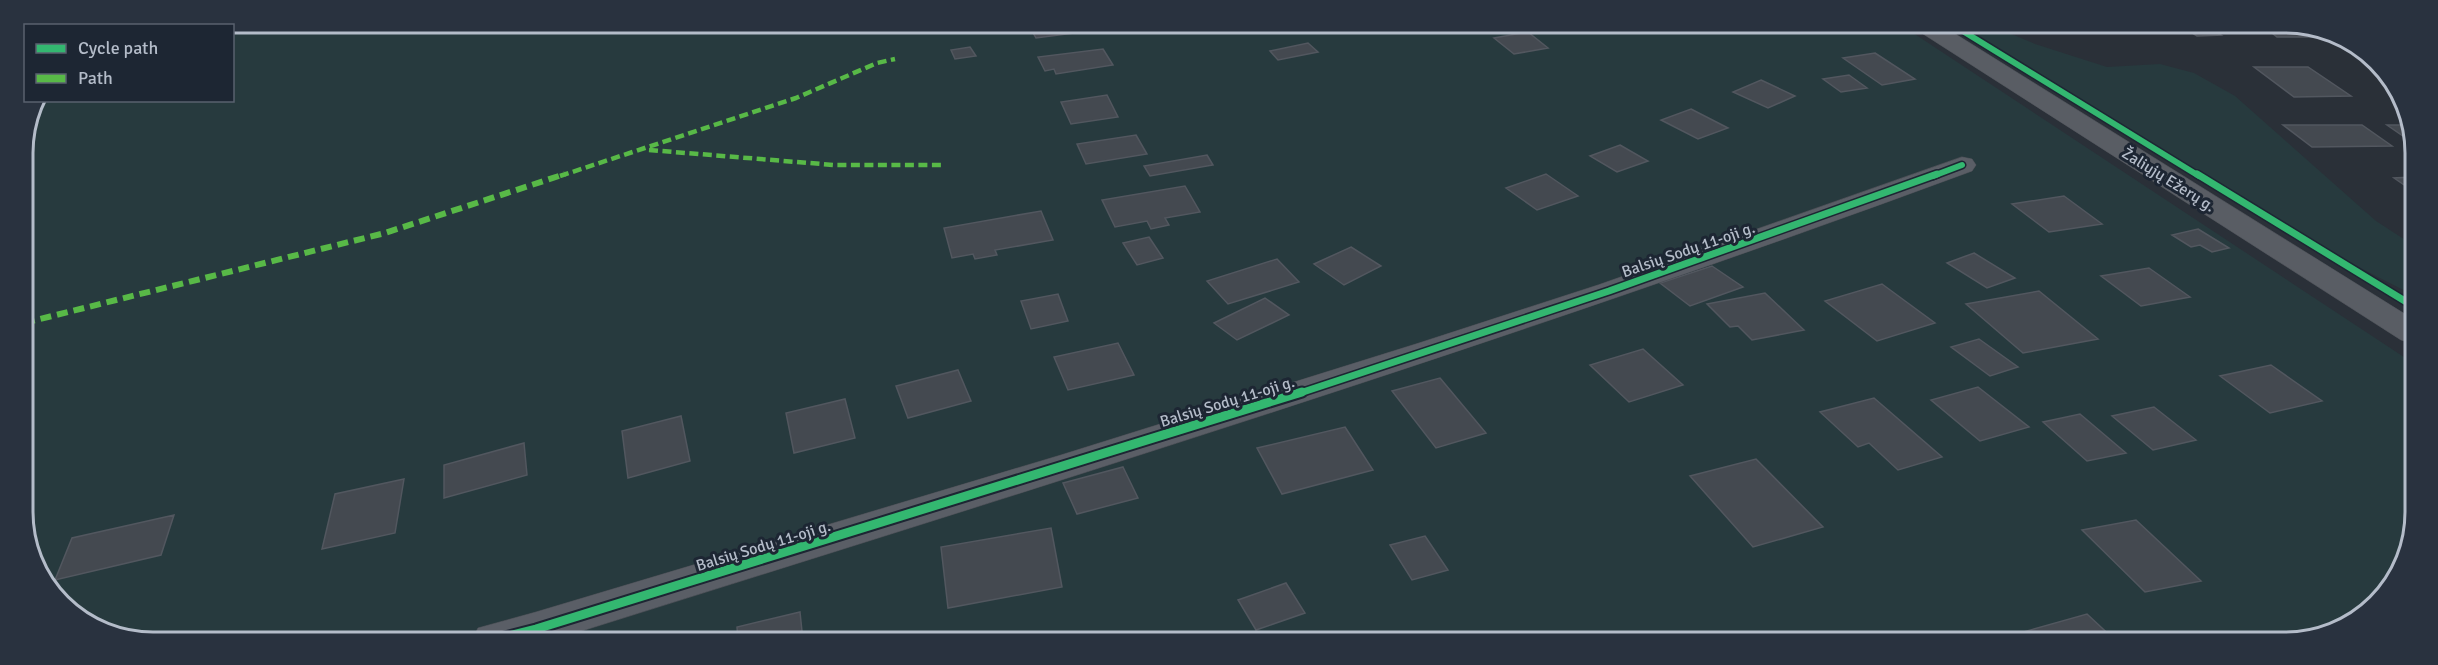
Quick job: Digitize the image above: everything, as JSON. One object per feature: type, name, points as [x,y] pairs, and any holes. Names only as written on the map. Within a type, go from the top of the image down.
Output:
[{"type":"main road","name":"Žaliųjų Ežerų g.","points":[[1938,33],[2405,328]]},
{"type":"street","name":"Balsių Sodų 11-oji g.","points":[[545,632],[1473,339],[1962,165]]},
{"type":"green space","points":[[234,33],[1913,33],[2405,358],[2405,520],[2403,536],[2389,572],[2375,591],[2358,607],[2324,626],[2293,632],[145,632],[114,626],[80,607],[58,585],[39,551],[33,512],[33,145],[42,107],[44,102],[234,102]]},
{"type":"green space","points":[[2009,33],[2035,44],[2107,67],[2160,64],[2194,73],[2235,96],[2376,221],[2405,240],[2405,291],[2312,243],[1978,35]]},
{"type":"building","points":[[1033,33],[1075,33],[1036,38]]},
{"type":"building","points":[[1529,33],[1548,48],[1514,54],[1494,38]]},
{"type":"building","points":[[2192,33],[2221,35],[2197,36]]},
{"type":"building","points":[[2272,33],[2316,37],[2277,37]]},
{"type":"building","points":[[1308,43],[1318,52],[1278,60],[1270,51]]},
{"type":"building","points":[[970,47],[976,56],[955,59],[951,50]]},
{"type":"building","points":[[1103,49],[1113,65],[1056,74],[1054,69],[1045,71],[1038,57]]},
{"type":"building","points":[[1875,53],[1915,79],[1882,85],[1843,58]]},
{"type":"building","points":[[2254,67],[2308,67],[2351,96],[2294,97]]},
{"type":"building","points":[[1849,75],[1867,88],[1841,92],[1823,79]]},
{"type":"building","points":[[1761,80],[1795,96],[1768,108],[1733,92]]},
{"type":"building","points":[[1107,95],[1118,117],[1071,124],[1061,102]]},
{"type":"building","points":[[1691,109],[1728,128],[1698,139],[1661,120]]},
{"type":"building","points":[[2283,125],[2362,125],[2392,146],[2312,147]]},
{"type":"building","points":[[2387,125],[2402,125],[2404,137]]},
{"type":"building","points":[[1136,135],[1147,154],[1086,164],[1077,144]]},
{"type":"building","points":[[1620,145],[1648,161],[1617,172],[1590,156]]},
{"type":"building","points":[[1207,155],[1213,165],[1150,176],[1144,166]]},
{"type":"building","points":[[1546,174],[1578,196],[1537,210],[1506,188]]},
{"type":"building","points":[[2405,177],[2405,186],[2394,178]]},
{"type":"building","points":[[1185,186],[1200,212],[1165,218],[1169,225],[1151,229],[1147,221],[1115,227],[1102,200]]},
{"type":"building","points":[[2064,196],[2102,224],[2049,232],[2012,204]]},
{"type":"building","points":[[1041,211],[1053,240],[995,250],[997,255],[975,259],[973,254],[952,258],[944,228]]},
{"type":"building","points":[[2198,229],[2229,248],[2212,252],[2200,245],[2191,247],[2172,235]]},
{"type":"building","points":[[1149,237],[1163,258],[1137,265],[1123,243]]},
{"type":"building","points":[[1351,247],[1381,266],[1344,285],[1314,264]]},
{"type":"building","points":[[1974,253],[2015,278],[1987,288],[1947,263]]},
{"type":"building","points":[[1277,259],[1299,282],[1228,304],[1207,281]]},
{"type":"building","points":[[1712,266],[1743,287],[1690,306],[1660,283]]},
{"type":"building","points":[[2149,268],[2190,297],[2141,306],[2101,276]]},
{"type":"building","points":[[1882,284],[1935,323],[1877,341],[1825,301]]},
{"type":"building","points":[[2039,291],[2098,339],[2023,353],[1966,304]]},
{"type":"building","points":[[1765,293],[1804,330],[1752,340],[1738,326],[1730,327],[1707,304]]},
{"type":"building","points":[[1058,294],[1068,321],[1031,329],[1021,301]]},
{"type":"building","points":[[1265,298],[1289,315],[1237,340],[1214,323]]},
{"type":"building","points":[[1979,339],[2018,367],[1990,376],[1951,347]]},
{"type":"building","points":[[1118,343],[1134,375],[1068,390],[1054,357]]},
{"type":"building","points":[[1643,349],[1683,385],[1629,402],[1590,365]]},
{"type":"building","points":[[2271,365],[2322,401],[2270,413],[2220,376]]},
{"type":"building","points":[[958,370],[971,401],[908,418],[896,386]]},
{"type":"building","points":[[1440,378],[1486,433],[1436,448],[1392,391]]},
{"type":"building","points":[[1978,387],[2029,427],[1980,441],[1931,400]]},
{"type":"building","points":[[1874,398],[1942,457],[1898,470],[1869,443],[1858,447],[1820,412]]},
{"type":"building","points":[[845,399],[855,438],[794,453],[786,413]]},
{"type":"building","points":[[2154,407],[2196,440],[2153,450],[2112,416]]},
{"type":"building","points":[[2080,414],[2126,453],[2087,461],[2043,422]]},
{"type":"building","points":[[681,416],[690,461],[628,478],[622,431]]},
{"type":"building","points":[[1345,427],[1373,470],[1282,494],[1257,448]]},
{"type":"building","points":[[524,443],[527,475],[444,498],[444,465]]},
{"type":"building","points":[[1756,459],[1823,527],[1753,547],[1690,476]]},
{"type":"building","points":[[1123,467],[1138,498],[1077,514],[1063,483]]},
{"type":"building","points":[[404,479],[395,533],[322,549],[335,494]]},
{"type":"building","points":[[174,515],[161,555],[55,580],[72,538]]},
{"type":"building","points":[[2136,520],[2201,581],[2145,592],[2082,530]]},
{"type":"building","points":[[1051,528],[1062,587],[948,608],[941,547]]},
{"type":"building","points":[[1425,536],[1448,570],[1412,580],[1390,545]]},
{"type":"building","points":[[1286,583],[1305,613],[1256,630],[1238,600]]},
{"type":"building","points":[[800,612],[802,632],[737,632],[737,627]]},
{"type":"building","points":[[2087,614],[2106,632],[2023,632]]},
{"type":"marked path","points":[[33,321],[385,233],[796,98],[877,63],[895,59]]},
{"type":"marked path","points":[[649,150],[871,167],[945,165]]},
{"type":"cycle path","points":[[1966,33],[2405,301]]},
{"type":"cycle path","points":[[524,632],[1074,464],[1431,351],[1786,230],[1962,165]]}]
